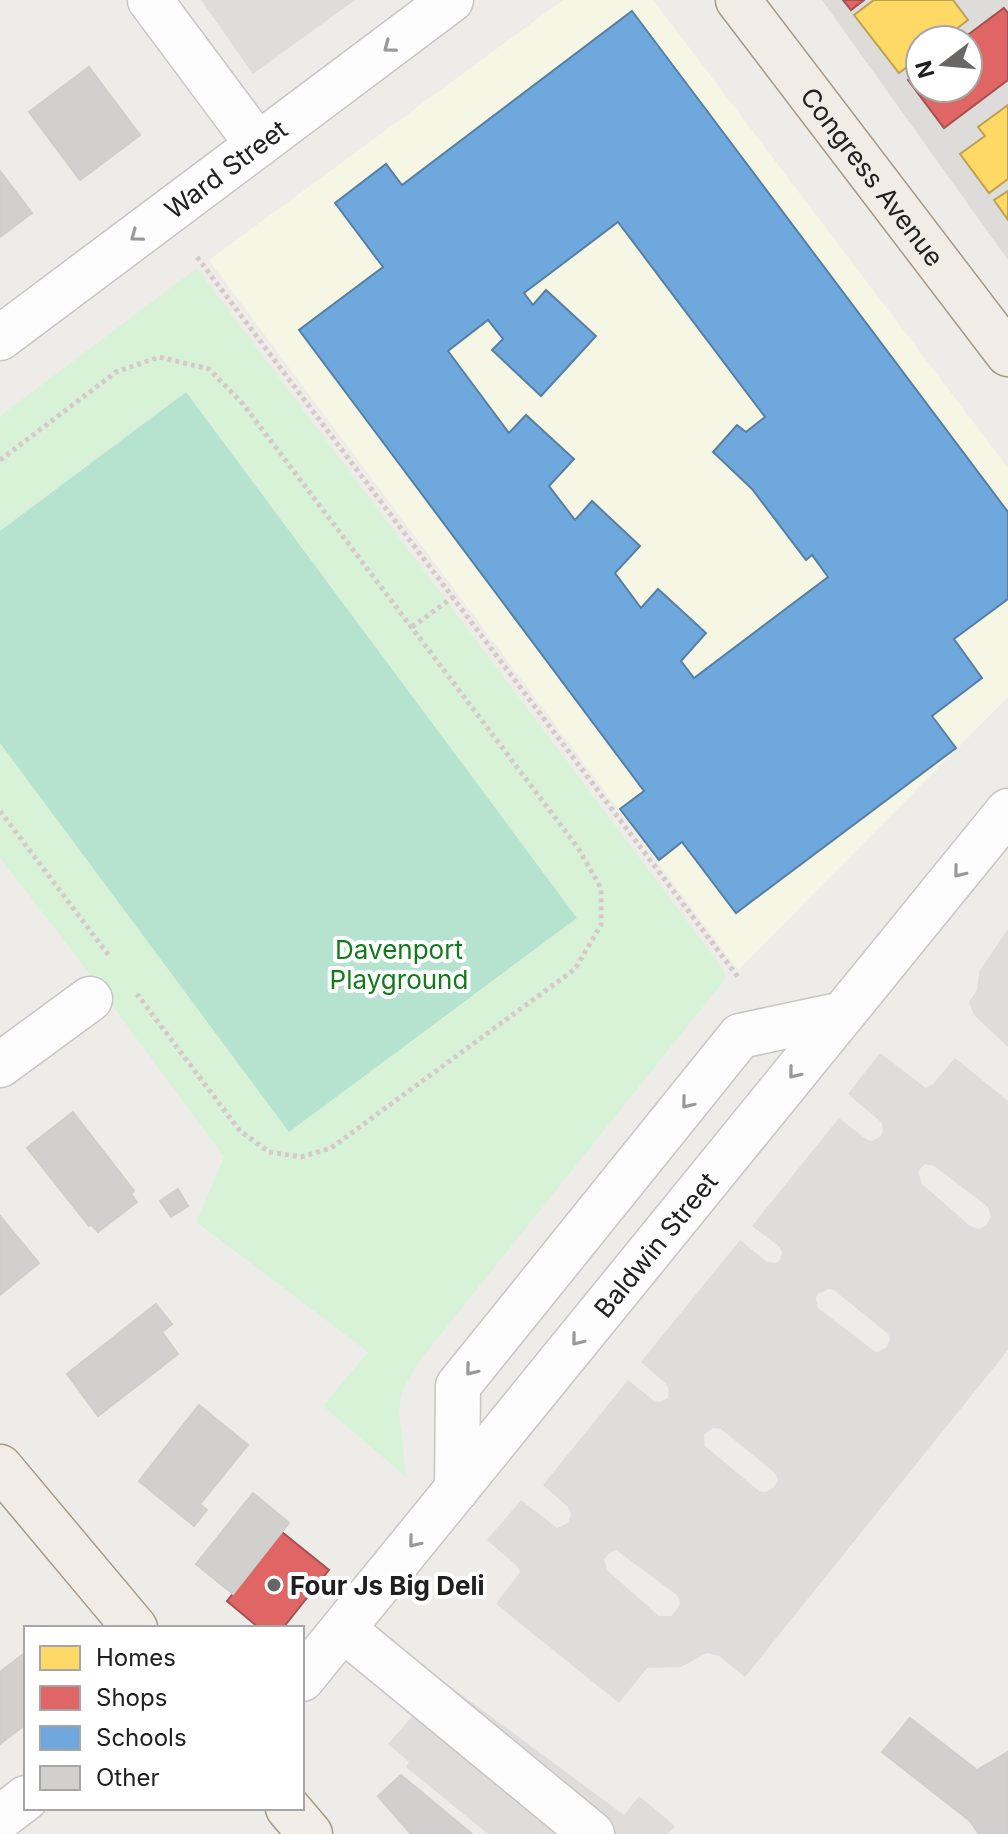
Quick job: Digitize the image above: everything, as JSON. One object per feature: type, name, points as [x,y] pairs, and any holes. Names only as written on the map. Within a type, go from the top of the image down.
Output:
[{"type":"main road","name":"Congress Avenue","points":[[738,0],[1008,354]]},
{"type":"main road","points":[[0,1467],[133,1626]]},
{"type":"main road","points":[[290,1810],[310,1834]]},
{"type":"street","points":[[150,0],[258,145]]},
{"type":"street","name":"Ward Street","points":[[0,338],[451,0]]},
{"type":"street","name":"Baldwin Street","points":[[304,1677],[1008,811]]},
{"type":"street","points":[[0,1065],[90,999]]},
{"type":"street","points":[[457,1489],[458,1386],[740,1036],[843,1014]]},
{"type":"street","points":[[343,1629],[592,1834]]},
{"type":"street","points":[[0,1818],[24,1800]]},
{"type":"path","points":[[197,257],[738,977]]},
{"type":"path","points":[[0,460],[116,372],[159,357],[209,369],[243,404],[412,627],[578,848],[601,888],[601,925],[575,969],[331,1148],[301,1157],[269,1152],[240,1131],[134,990]]},
{"type":"path","points":[[412,627],[453,597]]},
{"type":"path","points":[[0,811],[115,964]]},
{"type":"shaded area","points":[[201,0],[355,0],[253,74]]},
{"type":"shaded area","points":[[563,0],[653,0],[1008,468],[1008,697],[738,970],[209,260]]},
{"type":"shaded area","points":[[822,0],[1008,0],[1008,260]]},
{"type":"shaded area","points":[[1008,929],[1008,1047],[974,1015],[969,1002],[977,990],[979,972]]},
{"type":"shaded area","points":[[880,1053],[926,1088],[955,1058],[1008,1101],[1008,1350],[745,1677],[719,1656],[707,1653],[681,1667],[647,1668],[619,1703],[496,1604],[520,1572],[487,1540],[521,1500],[557,1528],[568,1523],[571,1514],[568,1507],[543,1485],[628,1380],[653,1400],[660,1402],[668,1398],[666,1384],[641,1362],[740,1240],[767,1262],[780,1260],[780,1247],[752,1226],[839,1118],[866,1139],[871,1141],[880,1137],[882,1123],[848,1094]],"holes":[[[925,1164],[934,1166],[988,1207],[991,1217],[986,1226],[978,1229],[969,1225],[922,1184],[918,1171]],[[834,1290],[888,1334],[887,1347],[877,1352],[873,1350],[818,1308],[818,1294]],[[713,1428],[721,1429],[775,1473],[778,1480],[774,1487],[766,1492],[759,1491],[705,1446],[704,1435]],[[616,1550],[677,1595],[680,1604],[675,1612],[671,1616],[659,1616],[608,1571],[604,1560]]]},
{"type":"shaded area","points":[[443,1681],[624,1815],[639,1796],[675,1826],[668,1834],[488,1834],[406,1767],[409,1762],[388,1744]]},
{"type":"green space","name":"Davenport Playground","points":[[197,268],[723,969],[726,978],[417,1364],[401,1394],[399,1412],[406,1477],[323,1406],[368,1352],[196,1222],[224,1157],[0,858],[0,416]]},
{"type":"green space","points":[[186,392],[577,918],[289,1132],[0,743],[0,531]]},
{"type":"building: Homes","points":[[874,0],[953,0],[968,20],[963,24],[904,24],[904,69],[899,73],[854,15]]},
{"type":"building: Homes","points":[[1008,105],[1008,179],[989,193],[960,154],[985,136],[978,127]]},
{"type":"building: Homes","points":[[1008,191],[1008,220],[994,200]]},
{"type":"building: Shops","points":[[843,0],[864,0],[851,10]]},
{"type":"building: Shops","points":[[1004,8],[1008,13],[1008,80],[984,98],[984,24]]},
{"type":"building: Shops","points":[[926,104],[976,104],[944,128]]},
{"type":"building: Shops","points":[[282,1532],[329,1570],[285,1626],[257,1626],[227,1601]]},
{"type":"building: Schools","points":[[632,11],[1008,512],[1008,599],[954,639],[982,678],[932,716],[956,748],[736,913],[682,842],[659,860],[620,809],[644,791],[299,330],[383,267],[335,203],[386,164],[402,185]],"holes":[[[618,222],[765,417],[746,432],[737,425],[713,452],[752,489],[806,560],[812,555],[828,577],[694,678],[681,661],[706,633],[658,589],[641,608],[615,573],[640,546],[592,501],[575,520],[549,486],[574,459],[526,415],[509,433],[448,351],[488,320],[503,339],[492,350],[541,396],[596,336],[546,290],[533,305],[524,293]]]},
{"type":"building: Other","points":[[89,67],[140,135],[80,180],[29,112]]},
{"type":"building: Other","points":[[0,171],[32,213],[0,237]]},
{"type":"building: Other","points":[[73,1112],[134,1191],[131,1194],[137,1202],[98,1232],[91,1224],[89,1226],[27,1148]]},
{"type":"building: Other","points":[[178,1189],[188,1206],[171,1217],[160,1201]]},
{"type":"building: Other","points":[[0,1216],[39,1263],[0,1295]]},
{"type":"building: Other","points":[[156,1304],[172,1324],[162,1332],[178,1354],[98,1416],[67,1374]]},
{"type":"building: Other","points":[[199,1405],[248,1445],[200,1504],[207,1510],[194,1526],[139,1481]]},
{"type":"building: Other","points":[[253,1493],[289,1523],[233,1594],[196,1564]]},
{"type":"building: Other","points":[[24,1654],[24,1726],[0,1744],[0,1672]]},
{"type":"building: Other","points":[[910,1718],[977,1770],[1008,1752],[1008,1834],[979,1834],[970,1821],[882,1752]]},
{"type":"building: Other","points":[[401,1775],[472,1834],[411,1834],[378,1796]]},
{"type":"place","name":"Four Js Big Deli","points":[[274,1585]]}]
